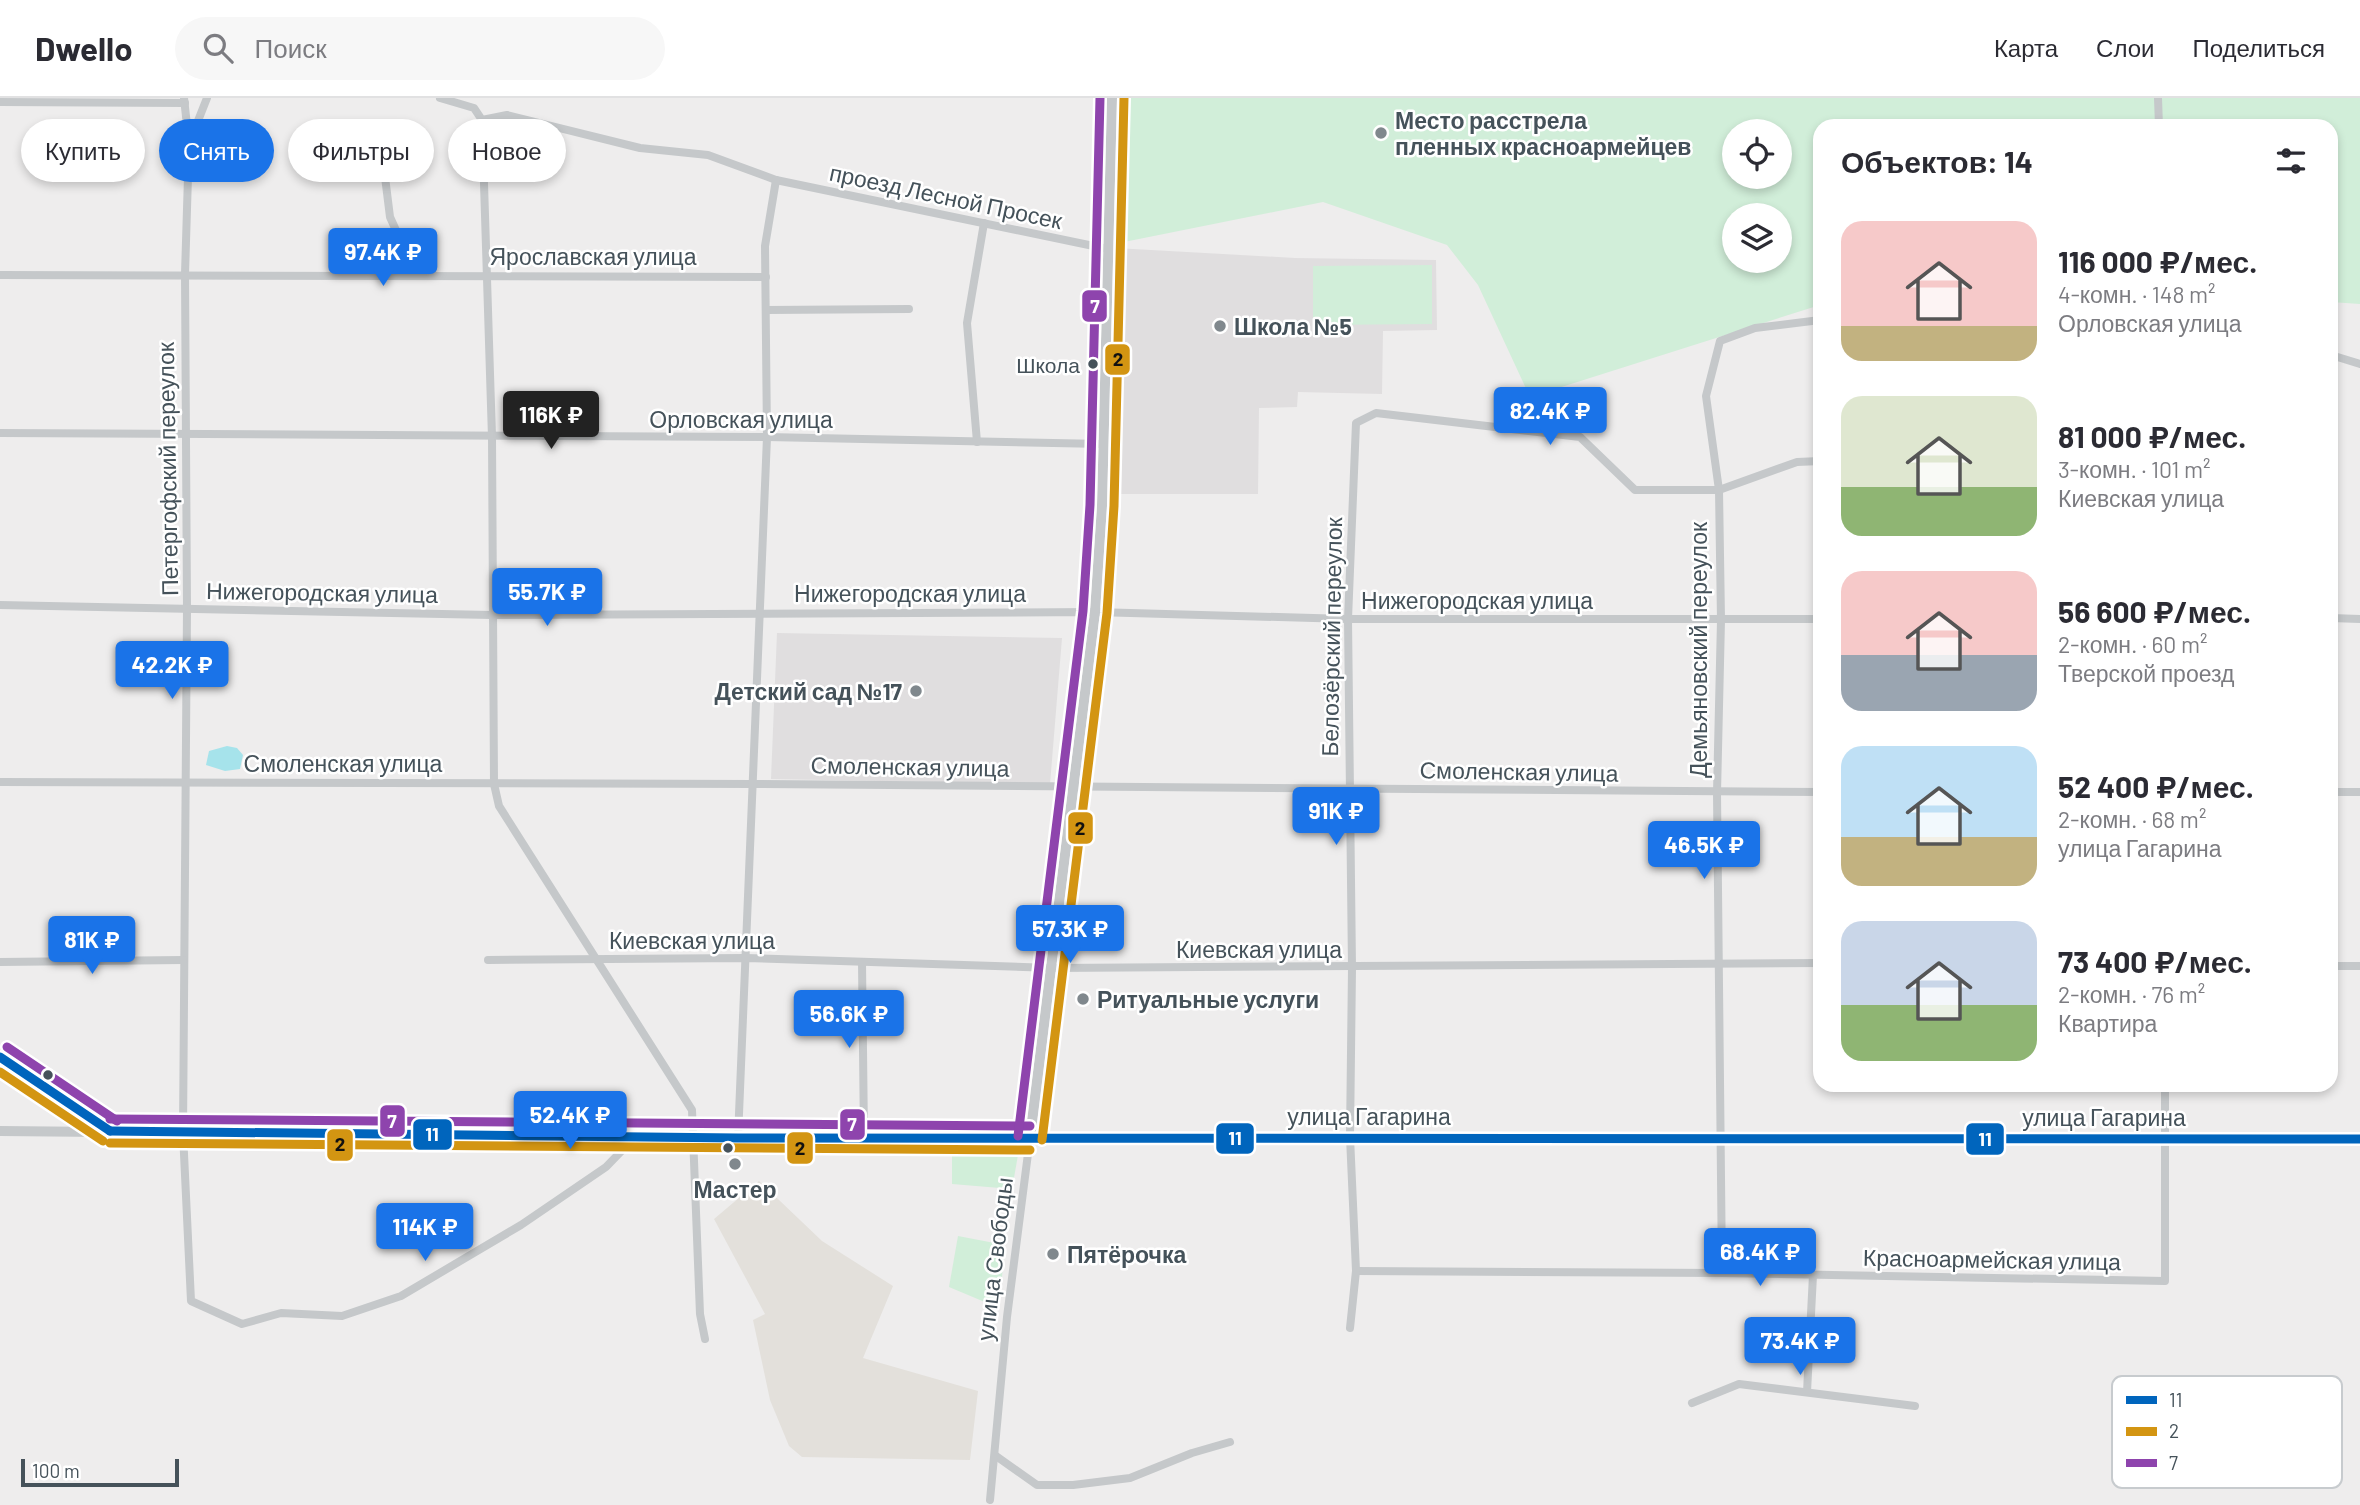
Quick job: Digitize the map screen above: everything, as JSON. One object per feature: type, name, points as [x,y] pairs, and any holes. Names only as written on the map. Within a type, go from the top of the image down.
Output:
[{"type":"street","points":[[199,119],[207,98]]},
{"type":"street","points":[[440,98],[474,108],[481,119]]},
{"type":"street","points":[[2158,98],[2159,119]]},
{"type":"street","points":[[0,102],[184,100]]},
{"type":"street","name":"Петергофский переулок","points":[[184,100],[186,119]]},
{"type":"street","name":"улица Свободы","points":[[990,1500],[1007,1317],[1053,968],[1095,612],[1103,444],[1112,101]]},
{"type":"street","name":"проезд Лесной Просек","points":[[488,119],[507,116],[519,119]]},
{"type":"street","name":"проезд Лесной Просек","points":[[566,130],[640,148],[708,155],[776,180],[1108,249]]},
{"type":"street","points":[[738,1138],[767,437],[765,246],[776,180]]},
{"type":"street","name":"Петергофский переулок","points":[[188,182],[185,275],[187,609],[183,1133],[191,1301],[242,1324],[281,1313],[342,1316],[401,1296],[521,1225],[606,1167],[636,1136]]},
{"type":"street","points":[[386,182],[390,217],[408,257],[433,274]]},
{"type":"street","points":[[484,182],[492,437],[494,784],[499,806],[691,1110],[700,1314],[705,1339]]},
{"type":"street","points":[[977,442],[967,323],[984,223]]},
{"type":"street","name":"Ярославская улица","points":[[0,275],[433,274],[766,277]]},
{"type":"street","points":[[766,310],[909,309]]},
{"type":"street","name":"Демьяновский переулок","points":[[1721,1272],[1717,793],[1721,620],[1719,490],[1706,396],[1720,341],[1755,328],[1813,321]]},
{"type":"street","points":[[2338,357],[2360,364]]},
{"type":"street","name":"Белозёрский переулок","points":[[1350,1328],[1356,1271],[1350,1137],[1352,968],[1348,619],[1356,423],[1376,412],[1580,437],[1635,490],[1719,490]]},
{"type":"street","name":"Орловская улица","points":[[0,433],[767,437],[1103,444]]},
{"type":"street","points":[[1719,490],[1797,462],[1813,461]]},
{"type":"street","name":"Нижегородская улица","points":[[0,605],[492,615],[1095,612],[1348,619],[1813,619]]},
{"type":"street","points":[[2338,618],[2360,619]]},
{"type":"street","name":"Смоленская улица","points":[[0,782],[753,784],[1813,792]]},
{"type":"street","points":[[2338,792],[2360,792]]},
{"type":"street","name":"Киевская улица","points":[[488,960],[745,958],[1053,968],[1813,963]]},
{"type":"street","points":[[0,962],[183,960]]},
{"type":"street","points":[[862,962],[864,1138]]},
{"type":"street","points":[[2338,966],[2360,966]]},
{"type":"street","points":[[0,1058],[110,1131]]},
{"type":"street","points":[[2165,1092],[2166,1138]]},
{"type":"street","name":"улица Гагарина","points":[[0,1132],[738,1138],[2360,1139]]},
{"type":"street","name":"Красноармейская улица","points":[[1356,1271],[1721,1272],[2165,1281],[2166,1138]]},
{"type":"street","points":[[1807,1392],[1813,1275]]},
{"type":"street","points":[[1692,1403],[1739,1384],[1915,1406]]},
{"type":"street","points":[[996,1456],[1037,1485],[1073,1485],[1130,1478],[1192,1453],[1230,1442]]},
{"type":"shaded area","points":[[1115,248],[1295,258],[1436,260],[1437,330],[1383,331],[1382,394],[1298,392],[1297,407],[1259,408],[1258,494],[1119,494]]},
{"type":"shaded area","name":"Детский сад №17","points":[[777,633],[1062,638],[1050,784],[771,779]]},
{"type":"shaded area","points":[[759,1181],[822,1241],[893,1286],[863,1358],[978,1391],[970,1460],[802,1457],[789,1446],[770,1400],[753,1320],[765,1314],[714,1219]]},
{"type":"green space","points":[[1130,98],[2360,98],[2360,304],[2338,302],[2338,119],[1813,119],[1813,307],[1530,397],[1478,285],[1447,245],[1323,202],[1124,242]]},
{"type":"green space","points":[[1432,265],[1432,324],[1313,325],[1313,266]]},
{"type":"green space","points":[[952,1154],[1018,1155],[1012,1189],[952,1184]]},
{"type":"green space","points":[[958,1236],[1005,1245],[999,1308],[949,1287]]},
{"type":"water","points":[[227,746],[237,748],[243,755],[240,769],[225,771],[206,765],[209,751]]},
{"type":"transit line","name":"7","points":[[1018,1136],[1083,611],[1090,505],[1100,98]]},
{"type":"transit line","name":"2","points":[[1042,1140],[1107,613],[1114,506],[1124,98]]},
{"type":"transit line","name":"7","points":[[7,1047],[117,1121]]},
{"type":"transit line","name":"11","points":[[0,1057],[110,1131]]},
{"type":"transit line","name":"2","points":[[0,1072],[103,1141]]},
{"type":"transit line","name":"7","points":[[110,1119],[1030,1126]]},
{"type":"transit line","name":"11","points":[[110,1131],[738,1138],[2360,1139]]},
{"type":"transit line","name":"2","points":[[110,1143],[1030,1150]]},
{"type":"place","name":"Место расстрела пленных красноармейцев","points":[[1381,133]]},
{"type":"place","name":"Школа №5","points":[[1220,326]]},
{"type":"place","name":"Школа","points":[[1093,364]]},
{"type":"place","name":"Детский сад №17","points":[[916,691]]},
{"type":"place","name":"Ритуальные услуги","points":[[1083,999]]},
{"type":"place","name":"Мастер","points":[[735,1164]]},
{"type":"place","name":"Пятёрочка","points":[[1053,1254]]}]
